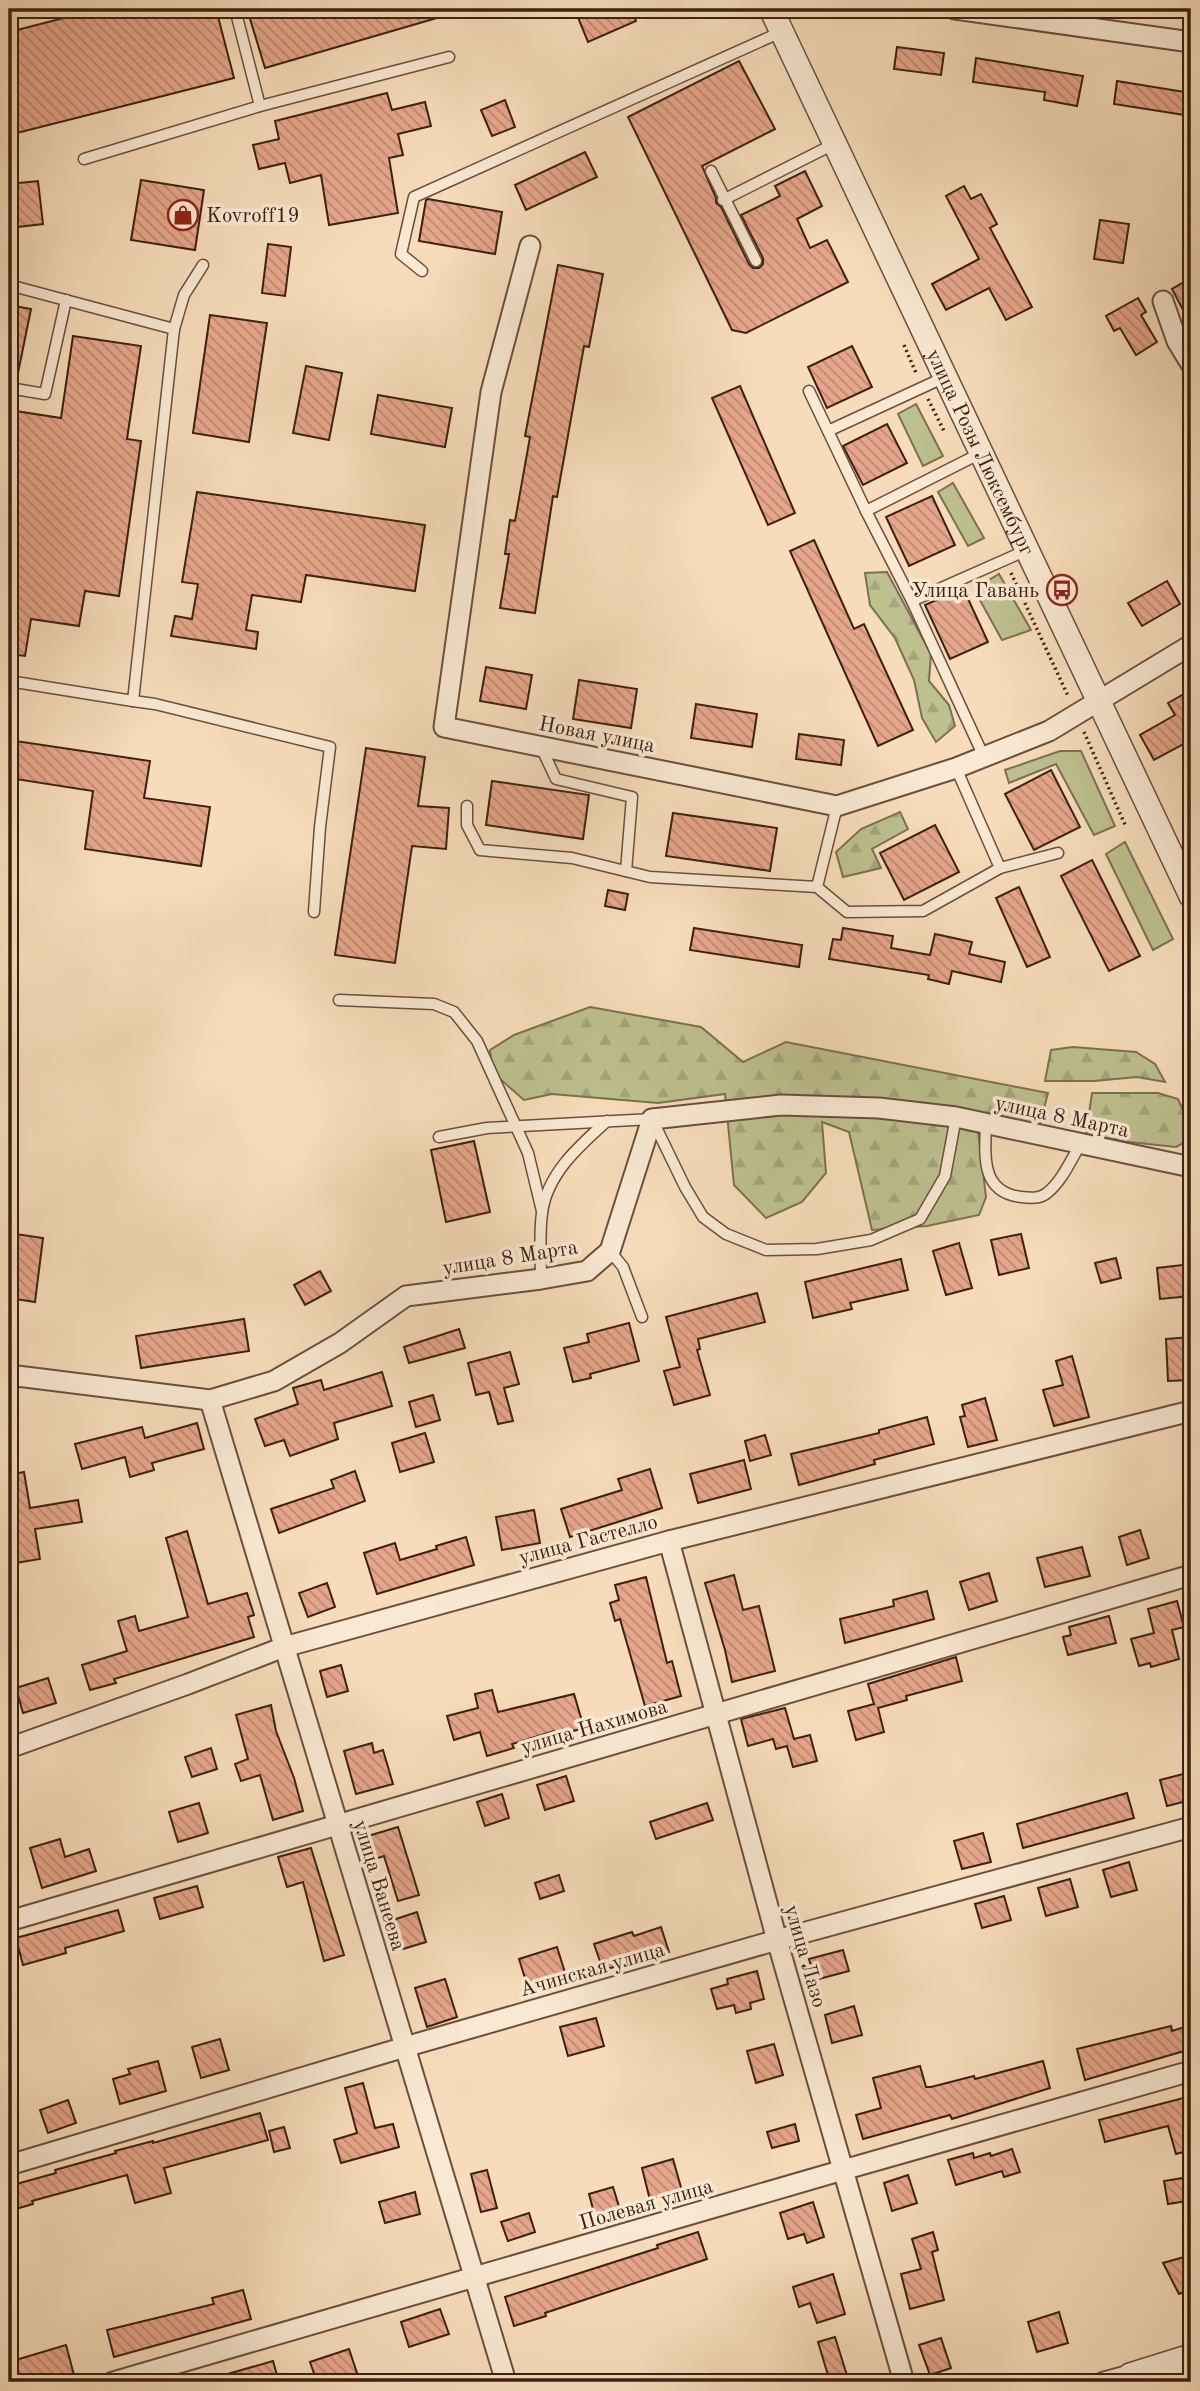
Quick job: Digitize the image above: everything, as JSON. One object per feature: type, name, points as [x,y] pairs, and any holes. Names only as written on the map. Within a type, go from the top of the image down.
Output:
[{"type":"street","name":"улица Розы Люксембург","points":[[771,9],[1191,896]]},
{"type":"street","points":[[955,9],[1191,42]]},
{"type":"street","name":"Новая улица","points":[[530,246],[491,391],[444,727],[837,806],[956,768],[1049,732],[1191,645]]},
{"type":"street","points":[[1163,302],[1177,341],[1191,364]]},
{"type":"street","name":"улица 8 Марта","points":[[9,1375],[210,1400],[274,1381],[340,1343],[406,1296],[587,1271],[610,1251],[652,1119],[781,1105],[879,1108],[956,1117],[1191,1167]]},
{"type":"street","name":"улица Ванеева","points":[[210,1400],[506,2382]]},
{"type":"street","name":"улица Гастелло","points":[[9,1748],[176,1689],[284,1647],[668,1541],[1191,1412]]},
{"type":"street","name":"улица Лазо","points":[[668,1541],[777,1940],[904,2382]]},
{"type":"street","name":"улица Нахимова","points":[[9,1921],[1191,1574]]},
{"type":"street","name":"Ачинская улица","points":[[9,2165],[777,1940],[1191,1827]]},
{"type":"street","name":"Полевая улица","points":[[113,2382],[1191,2071]]},
{"type":"street","points":[[1104,2382],[1191,2356]]},
{"type":"street","points":[[1130,2375],[1191,2379]]},
{"type":"lane","points":[[235,9],[260,106]]},
{"type":"lane","points":[[422,271],[401,254],[414,197],[781,32]]},
{"type":"lane","points":[[84,159],[260,106],[449,57]]},
{"type":"lane","points":[[723,200],[835,144]]},
{"type":"lane","points":[[711,171],[755,261]]},
{"type":"lane","points":[[133,701],[174,328],[184,295],[202,265]]},
{"type":"lane","points":[[9,285],[174,328]]},
{"type":"lane","points":[[9,388],[45,394],[66,300]]},
{"type":"lane","points":[[828,431],[946,376]]},
{"type":"lane","points":[[809,391],[912,601],[984,757]]},
{"type":"lane","points":[[866,511],[982,453]]},
{"type":"lane","points":[[912,601],[1028,550]]},
{"type":"lane","points":[[9,681],[155,704],[330,747],[320,827],[314,912]]},
{"type":"lane","points":[[541,746],[556,779],[632,797],[626,871]]},
{"type":"lane","points":[[956,768],[1000,868]]},
{"type":"lane","points":[[467,806],[467,825],[480,849],[572,858],[650,877],[817,887],[847,912],[923,911],[1000,868],[1058,853]]},
{"type":"lane","points":[[817,887],[837,806]]},
{"type":"lane","points":[[339,1000],[434,1004],[454,1012],[477,1041],[528,1153],[542,1211],[541,1279]]},
{"type":"lane","points":[[439,1137],[487,1128],[652,1119],[702,1217],[726,1234],[766,1250],[817,1249],[871,1240],[920,1219],[945,1176],[956,1117]]},
{"type":"lane","points":[[542,1211],[553,1179],[575,1149],[607,1121]]},
{"type":"lane","points":[[986,1124],[987,1173],[998,1190],[1012,1196],[1044,1196],[1056,1185],[1081,1143]]},
{"type":"lane","points":[[610,1251],[623,1267],[642,1317]]},
{"type":"green space","points":[[916,404],[943,456],[923,466],[898,414]]},
{"type":"green space","points":[[953,483],[984,538],[968,546],[938,492]]},
{"type":"green space","points":[[887,572],[931,654],[929,681],[949,705],[955,726],[936,742],[922,718],[914,680],[895,638],[870,605],[865,573]]},
{"type":"green space","points":[[999,574],[1031,630],[1002,640],[976,593],[976,588]]},
{"type":"green space","points":[[1060,751],[1081,751],[1115,826],[1094,835],[1056,764],[1009,783],[1005,770]]},
{"type":"green space","points":[[900,812],[908,829],[872,849],[881,868],[843,877],[836,852],[861,829]]},
{"type":"green space","points":[[1125,842],[1173,939],[1153,950],[1106,854]]},
{"type":"green space","points":[[590,1007],[701,1027],[743,1062],[786,1042],[1048,1093],[1039,1127],[976,1115],[986,1197],[979,1215],[927,1226],[872,1230],[849,1132],[822,1122],[826,1173],[802,1202],[766,1218],[734,1185],[725,1094],[658,1103],[552,1094],[524,1100],[492,1072],[490,1050],[514,1035]]},
{"type":"green space","points":[[1073,1047],[1136,1052],[1155,1064],[1165,1082],[1137,1077],[1094,1081],[1045,1081],[1051,1050]]},
{"type":"green space","points":[[1092,1093],[1158,1093],[1178,1099],[1191,1120],[1191,1139],[1176,1147],[1086,1134]]},
{"type":"building","points":[[99,9],[216,9],[234,78],[9,135],[9,32]]},
{"type":"building","points":[[247,9],[453,9],[454,13],[265,68]]},
{"type":"building","points":[[592,9],[631,9],[636,21],[588,42],[577,15]]},
{"type":"building","points":[[897,47],[944,53],[941,75],[894,69]]},
{"type":"building","points":[[976,58],[1083,76],[1077,106],[1044,100],[1045,92],[973,82]]},
{"type":"building","points":[[739,61],[775,129],[702,166],[716,203],[721,207],[749,264],[753,268],[759,268],[763,264],[763,258],[741,215],[780,196],[775,186],[805,171],[822,206],[797,219],[810,248],[827,240],[848,282],[746,333],[732,330],[628,117]]},
{"type":"building","points":[[1117,81],[1191,93],[1191,116],[1114,104]]},
{"type":"building","points":[[387,93],[392,110],[425,102],[431,126],[398,134],[403,155],[389,158],[398,213],[329,225],[321,175],[290,183],[285,163],[259,169],[253,145],[279,139],[275,121]]},
{"type":"building","points":[[505,100],[515,127],[492,136],[481,110]]},
{"type":"building","points":[[585,152],[597,177],[526,210],[515,185]]},
{"type":"building","points":[[141,180],[204,190],[195,250],[131,240]]},
{"type":"building","points":[[38,181],[43,224],[9,228],[9,184]]},
{"type":"building","points":[[964,186],[971,199],[981,194],[997,224],[990,228],[1032,307],[1006,320],[989,288],[946,310],[932,284],[979,259],[946,196]]},
{"type":"building","points":[[428,199],[502,212],[495,254],[419,241]]},
{"type":"building","points":[[1100,220],[1129,224],[1123,263],[1094,259]]},
{"type":"building","points":[[268,244],[291,247],[285,296],[262,293]]},
{"type":"building","points":[[558,265],[603,274],[589,347],[584,346],[557,497],[553,496],[535,613],[500,608],[509,554],[505,554],[510,520],[515,521],[530,437],[525,436]]},
{"type":"building","points":[[1191,278],[1191,325],[1172,289]]},
{"type":"building","points":[[1138,298],[1146,312],[1141,315],[1157,342],[1136,355],[1120,328],[1114,331],[1106,316]]},
{"type":"building","points":[[9,305],[31,309],[17,378],[9,377]]},
{"type":"building","points":[[210,315],[267,323],[249,442],[193,433]]},
{"type":"building","points":[[73,336],[141,346],[127,439],[141,441],[119,596],[85,591],[79,626],[31,619],[25,656],[9,654],[9,410],[61,418]]},
{"type":"building","points":[[852,346],[872,387],[827,408],[808,367]]},
{"type":"building","points":[[306,366],[342,373],[329,440],[293,433]]},
{"type":"building","points":[[740,386],[795,513],[768,525],[712,398]]},
{"type":"building","points":[[378,395],[452,408],[445,447],[371,434]]},
{"type":"building","points":[[887,424],[907,463],[863,485],[843,446]]},
{"type":"building","points":[[197,492],[425,525],[415,591],[306,575],[301,602],[252,595],[246,630],[258,632],[256,649],[171,636],[175,616],[192,619],[198,584],[182,582]]},
{"type":"building","points":[[932,496],[955,545],[909,566],[886,517]]},
{"type":"building","points":[[814,540],[854,629],[864,624],[913,730],[878,746],[790,551]]},
{"type":"building","points":[[1167,581],[1180,604],[1142,626],[1128,603]]},
{"type":"building","points":[[963,588],[988,642],[950,659],[925,605]]},
{"type":"building","points":[[486,667],[532,675],[526,709],[480,701]]},
{"type":"building","points":[[579,680],[637,689],[631,728],[573,719]]},
{"type":"building","points":[[1191,690],[1191,745],[1189,741],[1154,760],[1140,735],[1175,715],[1168,703]]},
{"type":"building","points":[[696,704],[757,714],[752,747],[691,738]]},
{"type":"building","points":[[799,734],[844,740],[841,765],[796,759]]},
{"type":"building","points":[[9,740],[150,761],[144,798],[210,807],[201,866],[85,849],[93,791],[9,778]]},
{"type":"building","points":[[366,748],[425,757],[418,806],[449,808],[446,849],[412,846],[395,963],[335,955]]},
{"type":"building","points":[[1051,770],[1080,827],[1034,850],[1005,794]]},
{"type":"building","points":[[492,781],[589,795],[583,839],[486,825]]},
{"type":"building","points":[[673,813],[777,828],[770,871],[666,856]]},
{"type":"building","points":[[935,825],[959,872],[904,900],[880,853]]},
{"type":"building","points":[[1092,860],[1140,956],[1109,971],[1061,876]]},
{"type":"building","points":[[1019,887],[1050,957],[1027,967],[996,898]]},
{"type":"building","points":[[608,890],[628,894],[625,910],[605,906]]},
{"type":"building","points":[[694,928],[802,945],[799,967],[690,950]]},
{"type":"building","points":[[843,928],[893,936],[891,948],[930,955],[935,934],[972,942],[969,954],[1005,962],[1001,982],[952,971],[949,984],[928,979],[929,975],[829,959],[833,939],[841,940]]},
{"type":"building","points":[[474,1141],[490,1212],[446,1222],[431,1150]]},
{"type":"building","points":[[9,1233],[43,1238],[35,1302],[9,1298]]},
{"type":"building","points":[[1021,1234],[1029,1268],[999,1275],[991,1240]]},
{"type":"building","points":[[959,1243],[972,1288],[946,1295],[933,1251]]},
{"type":"building","points":[[1116,1258],[1121,1278],[1101,1283],[1095,1263]]},
{"type":"building","points":[[901,1259],[908,1290],[850,1303],[852,1309],[813,1318],[805,1282]]},
{"type":"building","points":[[1191,1264],[1191,1296],[1160,1299],[1157,1268]]},
{"type":"building","points":[[320,1271],[331,1291],[305,1305],[294,1285]]},
{"type":"building","points":[[757,1293],[765,1322],[698,1339],[700,1349],[697,1350],[710,1395],[674,1405],[664,1371],[680,1367],[666,1317]]},
{"type":"building","points":[[244,1319],[249,1351],[141,1368],[136,1336]]},
{"type":"building","points":[[629,1323],[639,1361],[590,1374],[591,1378],[573,1382],[564,1348],[589,1342],[587,1334]]},
{"type":"building","points":[[459,1329],[465,1348],[409,1363],[404,1347]]},
{"type":"building","points":[[1191,1337],[1191,1380],[1168,1381],[1166,1339]]},
{"type":"building","points":[[510,1352],[519,1384],[504,1388],[513,1421],[498,1424],[489,1392],[476,1395],[468,1363]]},
{"type":"building","points":[[1072,1356],[1089,1417],[1054,1426],[1043,1390],[1063,1385],[1056,1361]]},
{"type":"building","points":[[382,1372],[392,1406],[334,1423],[338,1439],[290,1456],[284,1440],[265,1446],[255,1419],[298,1404],[293,1388],[321,1380],[324,1390]]},
{"type":"building","points":[[433,1395],[440,1420],[416,1427],[409,1402]]},
{"type":"building","points":[[985,1398],[997,1440],[968,1447],[960,1417],[965,1416],[962,1405]]},
{"type":"building","points":[[927,1417],[934,1444],[874,1460],[875,1464],[799,1485],[791,1454],[879,1433],[879,1430]]},
{"type":"building","points":[[197,1423],[204,1449],[152,1463],[154,1470],[130,1477],[125,1457],[82,1469],[75,1444],[142,1427],[145,1438]]},
{"type":"building","points":[[425,1433],[434,1462],[400,1472],[392,1443]]},
{"type":"building","points":[[765,1435],[771,1455],[750,1461],[745,1441]]},
{"type":"building","points":[[744,1460],[751,1489],[698,1503],[690,1474]]},
{"type":"building","points":[[650,1469],[662,1508],[570,1537],[561,1509],[622,1490],[618,1479]]},
{"type":"building","points":[[355,1471],[365,1501],[279,1533],[271,1509],[334,1488],[331,1480]]},
{"type":"building","points":[[24,1472],[30,1508],[78,1500],[82,1522],[35,1529],[40,1559],[9,1564],[9,1475]]},
{"type":"building","points":[[534,1510],[540,1543],[502,1550],[496,1517]]},
{"type":"building","points":[[1140,1530],[1149,1558],[1127,1565],[1119,1537]]},
{"type":"building","points":[[187,1531],[208,1604],[247,1593],[254,1615],[248,1617],[254,1637],[114,1679],[116,1683],[90,1690],[82,1665],[127,1651],[118,1621],[135,1616],[139,1631],[188,1617],[166,1538]]},
{"type":"building","points":[[466,1537],[474,1565],[377,1594],[364,1553],[395,1543],[400,1560]]},
{"type":"building","points":[[1082,1547],[1090,1576],[1045,1587],[1037,1558]]},
{"type":"building","points":[[989,1573],[997,1601],[969,1610],[960,1582]]},
{"type":"building","points":[[734,1575],[743,1610],[759,1606],[775,1671],[732,1682],[705,1583]]},
{"type":"building","points":[[646,1577],[667,1663],[672,1661],[681,1696],[645,1706],[620,1619],[615,1621],[610,1603],[619,1600],[615,1585]]},
{"type":"building","points":[[327,1583],[335,1607],[308,1617],[299,1593]]},
{"type":"building","points":[[927,1591],[934,1619],[845,1643],[840,1619],[894,1606],[893,1600]]},
{"type":"building","points":[[1177,1601],[1184,1627],[1172,1630],[1179,1659],[1151,1667],[1150,1663],[1139,1666],[1131,1639],[1154,1633],[1148,1609]]},
{"type":"building","points":[[1109,1616],[1116,1643],[1068,1655],[1063,1637],[1071,1635],[1069,1627]]},
{"type":"building","points":[[956,1657],[962,1681],[906,1696],[907,1700],[878,1708],[884,1732],[856,1740],[848,1711],[874,1704],[868,1684]]},
{"type":"building","points":[[341,1665],[348,1691],[327,1697],[320,1671]]},
{"type":"building","points":[[48,1678],[56,1703],[23,1713],[16,1688]]},
{"type":"building","points":[[492,1690],[498,1712],[574,1694],[584,1728],[555,1736],[554,1731],[512,1744],[514,1748],[487,1756],[480,1732],[454,1740],[447,1716],[478,1708],[475,1694]]},
{"type":"building","points":[[271,1705],[276,1731],[303,1811],[273,1820],[260,1775],[241,1781],[235,1764],[248,1759],[236,1715]]},
{"type":"building","points":[[785,1708],[794,1739],[810,1735],[817,1761],[793,1767],[787,1746],[776,1749],[773,1739],[748,1746],[741,1719]]},
{"type":"building","points":[[372,1743],[374,1753],[383,1750],[393,1784],[356,1794],[344,1751]]},
{"type":"building","points":[[211,1748],[217,1769],[192,1777],[185,1757]]},
{"type":"building","points":[[1191,1772],[1191,1800],[1167,1806],[1160,1780]]},
{"type":"building","points":[[566,1776],[574,1801],[545,1810],[537,1785]]},
{"type":"building","points":[[1127,1793],[1134,1818],[1023,1848],[1017,1824]]},
{"type":"building","points":[[502,1794],[509,1818],[485,1826],[477,1802]]},
{"type":"building","points":[[199,1803],[208,1833],[178,1842],[169,1812]]},
{"type":"building","points":[[707,1803],[713,1820],[656,1839],[650,1822]]},
{"type":"building","points":[[398,1827],[419,1895],[398,1901],[384,1856],[375,1859],[368,1836]]},
{"type":"building","points":[[983,1833],[991,1862],[962,1869],[954,1841]]},
{"type":"building","points":[[60,1839],[65,1857],[89,1849],[96,1871],[42,1888],[30,1848]]},
{"type":"building","points":[[311,1848],[344,1955],[324,1961],[303,1882],[287,1887],[278,1857]]},
{"type":"building","points":[[1129,1862],[1137,1890],[1111,1897],[1103,1870]]},
{"type":"building","points":[[559,1875],[564,1891],[540,1899],[535,1883]]},
{"type":"building","points":[[1070,1879],[1078,1907],[1046,1916],[1038,1888]]},
{"type":"building","points":[[197,1886],[203,1907],[160,1919],[154,1898]]},
{"type":"building","points":[[1004,1896],[1011,1920],[982,1928],[975,1904]]},
{"type":"building","points":[[118,1910],[124,1931],[65,1948],[66,1953],[23,1965],[16,1938]]},
{"type":"building","points":[[417,1912],[426,1942],[403,1949],[393,1920]]},
{"type":"building","points":[[661,1927],[669,1952],[603,1970],[594,1944],[632,1932],[634,1936]]},
{"type":"building","points":[[557,1947],[568,1982],[530,1994],[519,1959]]},
{"type":"building","points":[[843,1950],[849,1971],[815,1980],[809,1959]]},
{"type":"building","points":[[757,1971],[764,1999],[750,2003],[751,2009],[736,2013],[734,2005],[717,2009],[711,1989],[728,1984],[727,1979]]},
{"type":"building","points":[[445,1979],[457,2017],[427,2027],[415,1988]]},
{"type":"building","points":[[854,2006],[862,2035],[832,2043],[825,2015]]},
{"type":"building","points":[[596,2018],[604,2046],[568,2056],[560,2027]]},
{"type":"building","points":[[1171,2026],[1172,2031],[1188,2026],[1191,2049],[1085,2080],[1077,2049]]},
{"type":"building","points":[[220,2039],[229,2070],[201,2078],[192,2047]]},
{"type":"building","points":[[774,2044],[783,2075],[756,2083],[747,2051]]},
{"type":"building","points":[[158,2061],[166,2091],[120,2104],[113,2079],[130,2074],[128,2069]]},
{"type":"building","points":[[1043,2061],[1050,2088],[952,2119],[950,2115],[863,2139],[856,2115],[881,2108],[873,2078],[920,2066],[926,2087],[931,2087],[974,2076],[975,2079]]},
{"type":"building","points":[[363,2083],[375,2128],[393,2124],[399,2147],[341,2163],[334,2140],[357,2133],[345,2088]]},
{"type":"building","points":[[1191,2096],[1191,2150],[1176,2154],[1168,2126],[1105,2142],[1099,2120]]},
{"type":"building","points":[[68,2100],[76,2123],[48,2133],[40,2110]]},
{"type":"building","points":[[260,2113],[268,2140],[164,2168],[171,2193],[135,2203],[127,2175],[32,2201],[33,2204],[9,2211],[9,2186],[56,2173],[55,2170],[116,2153],[115,2151]]},
{"type":"building","points":[[795,2124],[799,2141],[772,2148],[767,2132]]},
{"type":"building","points":[[284,2127],[290,2148],[274,2152],[269,2131]]},
{"type":"building","points":[[1012,2149],[1020,2172],[1004,2177],[1002,2171],[956,2185],[948,2160],[973,2153],[974,2158],[990,2153],[991,2156]]},
{"type":"building","points":[[673,2159],[682,2191],[650,2200],[642,2168]]},
{"type":"building","points":[[487,2170],[497,2208],[481,2212],[471,2174]]},
{"type":"building","points":[[908,2175],[917,2203],[892,2211],[884,2183]]},
{"type":"building","points":[[1183,2178],[1187,2201],[1168,2204],[1164,2181]]},
{"type":"building","points":[[613,2187],[621,2213],[596,2220],[589,2194]]},
{"type":"building","points":[[415,2192],[420,2214],[385,2223],[379,2202]]},
{"type":"building","points":[[813,2202],[824,2237],[807,2243],[804,2234],[788,2239],[780,2213]]},
{"type":"building","points":[[529,2213],[535,2232],[508,2241],[501,2222]]},
{"type":"building","points":[[698,2232],[707,2259],[545,2313],[546,2316],[514,2326],[505,2297],[658,2248],[657,2245]]},
{"type":"building","points":[[933,2232],[938,2250],[932,2252],[944,2300],[910,2309],[901,2274],[921,2269],[912,2239]]},
{"type":"building","points":[[1191,2255],[1191,2289],[1179,2294],[1163,2263]]},
{"type":"building","points":[[833,2274],[845,2314],[817,2323],[810,2303],[799,2307],[793,2287]]},
{"type":"building","points":[[243,2290],[251,2319],[114,2357],[107,2330],[214,2304],[212,2298]]},
{"type":"building","points":[[440,2309],[449,2334],[409,2347],[401,2322]]},
{"type":"building","points":[[1059,2312],[1068,2343],[1037,2352],[1028,2322]]},
{"type":"building","points":[[835,2337],[849,2382],[830,2382],[818,2342]]},
{"type":"building","points":[[941,2338],[951,2368],[930,2375],[919,2345]]},
{"type":"building","points":[[66,2345],[74,2375],[46,2382],[9,2382],[9,2362]]},
{"type":"building","points":[[349,2349],[360,2382],[317,2382],[310,2362]]},
{"type":"building","points":[[273,2361],[279,2382],[218,2382],[217,2377]]},
{"type":"place","name":"Kovroff19","points":[[183,215]]},
{"type":"place","name":"Улица Гавань","points":[[1062,590]]}]
